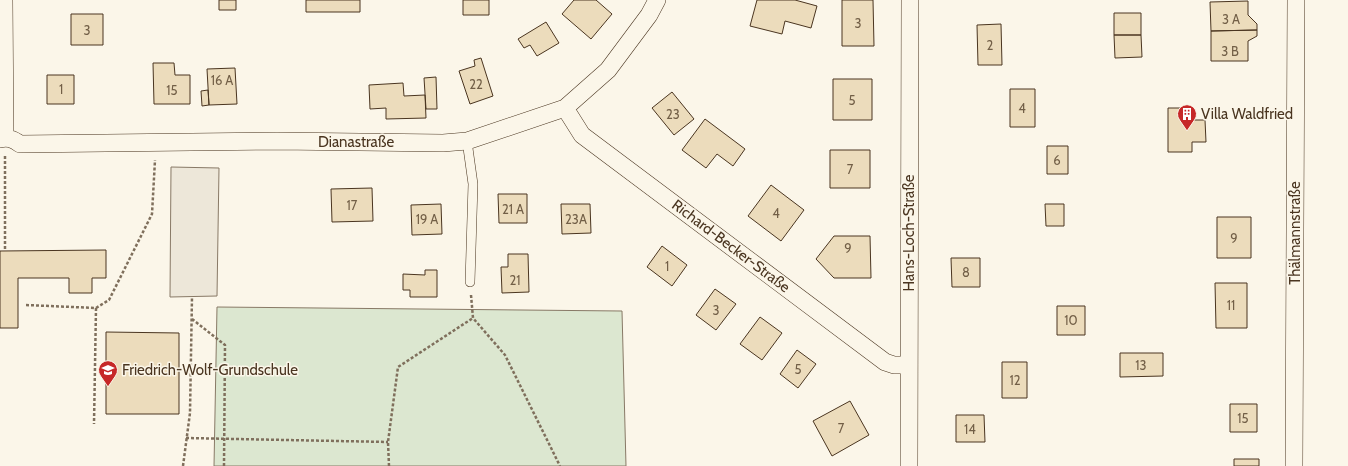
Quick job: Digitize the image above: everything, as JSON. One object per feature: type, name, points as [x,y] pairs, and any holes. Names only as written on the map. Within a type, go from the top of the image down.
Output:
[{"type":"street","points":[[3,142],[4,0]]},
{"type":"street","name":"Dianastraße","points":[[3,142],[12,139],[20,144],[277,141],[443,143],[467,141],[565,108],[608,70],[649,15],[657,0]]},
{"type":"street","name":"Hans-Loch-Straße","points":[[909,466],[910,0]]},
{"type":"street","name":"Thälmannstraße","points":[[1294,466],[1296,0]]},
{"type":"street","name":"Richard-Becker-Straße","points":[[565,108],[582,135],[885,362],[894,365],[909,365]]},
{"type":"lane","points":[[467,141],[473,184],[470,282]]},
{"type":"path","points":[[3,142],[6,249]]},
{"type":"path","points":[[26,305],[96,308],[109,300],[152,214],[156,143]]},
{"type":"path","points":[[470,282],[473,318],[505,355],[560,466]]},
{"type":"path","points":[[183,466],[190,413],[192,297]]},
{"type":"path","points":[[94,424],[96,308]]},
{"type":"path","points":[[389,466],[388,442],[398,367],[473,318]]},
{"type":"path","points":[[192,319],[225,345],[224,466]]},
{"type":"path","points":[[186,438],[388,442]]},
{"type":"green space","points":[[217,307],[622,311],[626,466],[214,466]]},
{"type":"shaded area","points":[[171,167],[219,168],[217,296],[170,297]]},
{"type":"building","points":[[219,0],[236,0],[236,10],[219,10]]},
{"type":"building","points":[[306,0],[360,0],[360,12],[306,12]]},
{"type":"building","points":[[463,0],[489,0],[489,15],[463,15]]},
{"type":"building","points":[[574,0],[596,0],[612,14],[591,39],[562,14]]},
{"type":"building","points":[[757,0],[795,0],[817,6],[811,28],[785,21],[782,34],[750,26]]},
{"type":"building","points":[[842,0],[873,0],[874,46],[842,46]]},
{"type":"building","points":[[1248,1],[1248,15],[1257,24],[1257,30],[1211,31],[1210,2]]},
{"type":"building","points":[[1114,13],[1141,13],[1141,35],[1114,35]]},
{"type":"building","points":[[71,14],[103,14],[103,45],[71,45]]},
{"type":"building","points":[[546,22],[559,43],[537,56],[530,45],[524,48],[518,39]]},
{"type":"building","points":[[1001,24],[1002,65],[978,65],[977,25]]},
{"type":"building","points":[[1257,30],[1257,36],[1248,41],[1248,61],[1211,61],[1211,31]]},
{"type":"building","points":[[1114,35],[1141,35],[1142,57],[1115,58]]},
{"type":"building","points":[[481,58],[493,96],[470,104],[459,71],[475,66],[474,60]]},
{"type":"building","points":[[153,63],[174,63],[175,75],[190,75],[190,104],[154,104]]},
{"type":"building","points":[[235,68],[237,104],[209,105],[207,69]]},
{"type":"building","points":[[47,75],[74,75],[74,104],[47,104]]},
{"type":"building","points":[[436,77],[437,109],[426,109],[424,78]]},
{"type":"building","points":[[833,79],[872,79],[872,120],[833,120]]},
{"type":"building","points":[[403,83],[404,96],[425,95],[426,118],[386,119],[386,108],[370,109],[369,85]]},
{"type":"building","points":[[1010,89],[1035,89],[1035,127],[1010,127]]},
{"type":"building","points":[[208,90],[209,105],[202,106],[201,91]]},
{"type":"building","points":[[672,92],[694,119],[674,135],[652,108]]},
{"type":"building","name":"Villa Waldfried","points":[[1168,108],[1192,108],[1192,120],[1205,120],[1206,142],[1192,142],[1192,152],[1168,152]]},
{"type":"building","points":[[705,119],[745,149],[733,166],[717,154],[706,168],[682,150]]},
{"type":"building","points":[[1047,146],[1068,146],[1068,174],[1047,174]]},
{"type":"building","points":[[830,150],[870,150],[870,188],[830,188]]},
{"type":"building","points":[[771,185],[804,210],[781,241],[748,216]]},
{"type":"building","points":[[372,188],[373,221],[332,222],[331,189]]},
{"type":"building","points":[[498,194],[527,194],[527,223],[499,223]]},
{"type":"building","points":[[441,204],[442,234],[412,235],[411,205]]},
{"type":"building","points":[[561,204],[590,204],[591,233],[562,234]]},
{"type":"building","points":[[1045,204],[1064,204],[1064,226],[1046,226]]},
{"type":"building","points":[[1217,217],[1251,217],[1251,258],[1217,258]]},
{"type":"building","points":[[834,236],[870,236],[871,278],[834,278],[816,259]]},
{"type":"building","points":[[662,246],[687,265],[672,286],[647,267]]},
{"type":"building","points":[[106,250],[106,278],[92,278],[92,293],[69,293],[69,278],[18,278],[18,328],[0,328],[0,251]]},
{"type":"building","points":[[508,254],[528,254],[529,292],[502,293],[501,267],[508,267]]},
{"type":"building","points":[[951,258],[980,258],[980,287],[952,287]]},
{"type":"building","points":[[425,270],[437,270],[437,297],[410,297],[410,290],[403,290],[403,274],[425,275]]},
{"type":"building","points":[[1215,283],[1247,283],[1247,328],[1216,328]]},
{"type":"building","points":[[715,289],[736,304],[716,330],[696,315]]},
{"type":"building","points":[[1057,306],[1085,306],[1085,335],[1057,335]]},
{"type":"building","points":[[760,317],[782,333],[762,360],[740,344]]},
{"type":"building","points":[[106,332],[179,333],[179,414],[106,414]]},
{"type":"building","points":[[797,350],[816,364],[798,388],[780,374]]},
{"type":"building","points":[[1120,353],[1163,353],[1163,376],[1120,377]]},
{"type":"building","points":[[1002,362],[1027,362],[1027,398],[1002,398]]},
{"type":"building","points":[[850,401],[869,435],[832,456],[813,421]]},
{"type":"building","points":[[1230,404],[1257,404],[1257,432],[1230,432]]},
{"type":"building","points":[[956,415],[984,415],[985,442],[956,442]]},
{"type":"building","points":[[1234,459],[1259,459],[1259,466],[1234,466]]},
{"type":"place","name":"Villa Waldfried","points":[[1187,131]]},
{"type":"place","name":"Friedrich-Wolf-Grundschule","points":[[108,387]]}]
